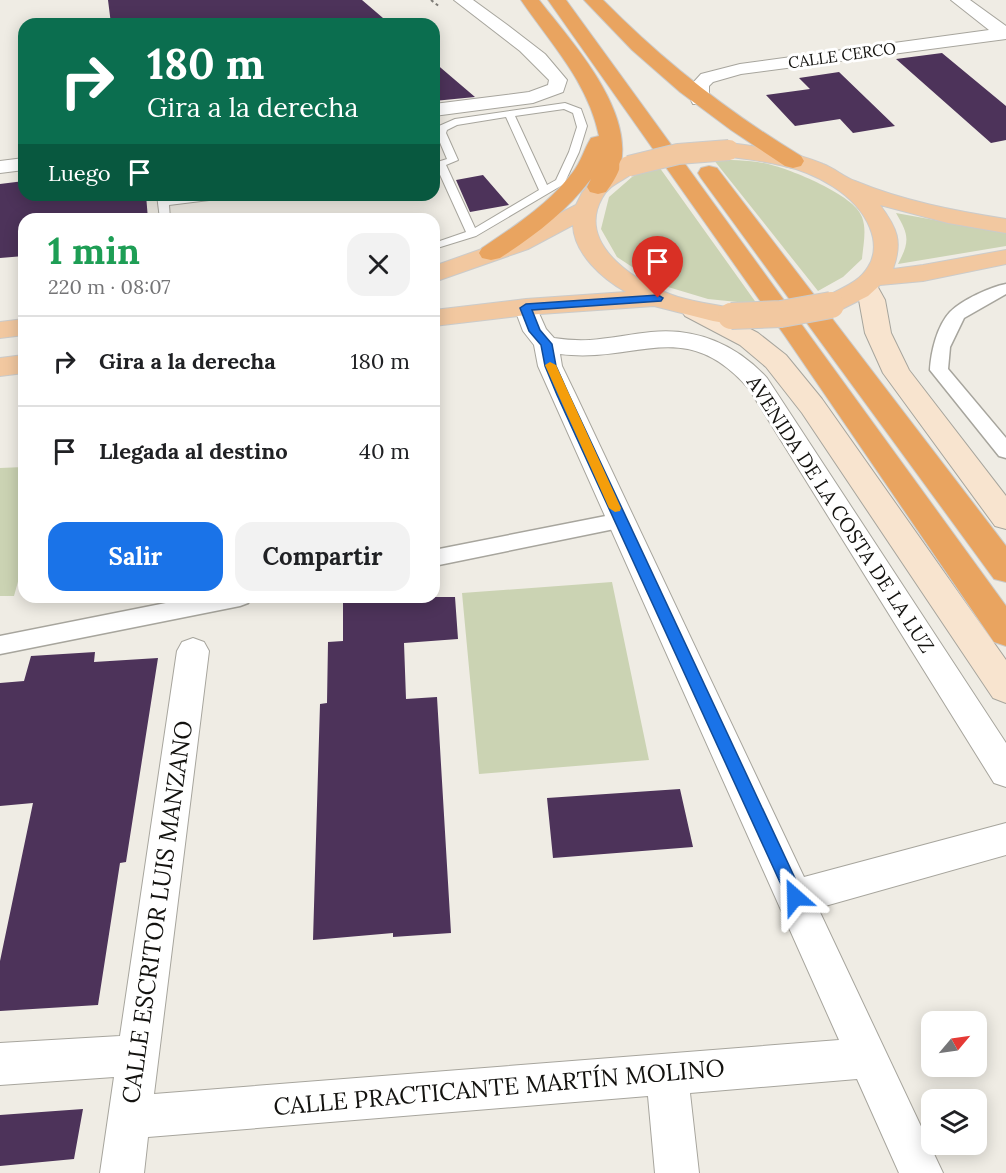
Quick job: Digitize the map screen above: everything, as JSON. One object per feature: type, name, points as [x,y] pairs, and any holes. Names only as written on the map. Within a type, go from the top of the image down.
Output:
[{"type":"highway","points":[[530,0],[596,92],[609,126],[610,162],[598,187]]},
{"type":"highway","points":[[557,0],[746,262],[1006,632]]},
{"type":"highway","points":[[574,0],[640,82]]},
{"type":"highway","points":[[593,0],[641,49],[700,100],[742,130],[793,161]]},
{"type":"highway","points":[[491,254],[526,231],[564,196],[585,171],[609,126]]},
{"type":"highway","points":[[680,133],[1006,570]]},
{"type":"main road","points":[[1006,257],[870,283],[831,305],[801,313],[767,317],[731,316],[694,310],[658,298],[622,279],[597,257],[585,233],[586,209],[598,187],[629,166],[658,156],[692,151],[729,150],[793,161],[822,171],[846,185],[867,202],[881,220],[887,240],[885,260],[870,283],[879,333],[897,373],[1006,518]]},
{"type":"main road","points":[[846,185],[885,199],[969,220],[1006,226]]},
{"type":"main road","points":[[440,272],[519,244],[586,209]]},
{"type":"main road","points":[[440,317],[658,298]]},
{"type":"main road","points":[[694,310],[749,339],[776,361],[812,406],[1006,688]]},
{"type":"main road","points":[[0,330],[18,328]]},
{"type":"main road","points":[[0,367],[18,365]]},
{"type":"street","points":[[440,109],[533,97],[556,88],[558,80],[552,71],[531,52],[462,0]]},
{"type":"street","points":[[959,0],[1004,33]]},
{"type":"street","name":"CALLE CERCO","points":[[700,100],[700,85],[707,78],[740,69],[1004,33]]},
{"type":"street","points":[[0,167],[18,165]]},
{"type":"street","points":[[1006,290],[997,291],[957,315],[941,347],[939,370],[1006,451]]},
{"type":"street","points":[[526,308],[535,331],[546,344],[550,366],[563,395],[921,1173]]},
{"type":"street","name":"AVENIDA DE LA COSTA DE LA LUZ","points":[[546,344],[599,348],[657,339],[679,340],[704,344],[745,367],[880,572],[1006,771]]},
{"type":"street","points":[[563,395],[564,376],[585,348]]},
{"type":"street","points":[[440,557],[621,521]]},
{"type":"street","points":[[0,645],[210,603]]},
{"type":"street","name":"CALLE ESCRITOR LUIS MANZANO","points":[[122,1173],[193,651]]},
{"type":"street","points":[[795,897],[1006,839]]},
{"type":"street","points":[[0,1064],[137,1055]]},
{"type":"street","name":"CALLE PRACTICANTE MARTÍN MOLINO","points":[[129,1117],[869,1058]]},
{"type":"street","points":[[667,1074],[677,1173]]},
{"type":"lane","points":[[440,165],[453,160],[441,133],[442,128],[455,122],[565,106],[578,111],[582,126],[574,153],[560,182],[472,234],[440,244]]},
{"type":"lane","points":[[509,114],[545,191]]},
{"type":"lane","points":[[440,172],[472,234]]},
{"type":"path","points":[[431,0],[440,7]]},
{"type":"green space","points":[[713,159],[754,162],[778,167],[821,184],[847,200],[862,217],[864,238],[862,259],[843,277],[818,291]]},
{"type":"green space","points":[[657,164],[757,304],[708,299],[658,284],[617,257],[601,229],[609,197],[632,177]]},
{"type":"green space","points":[[896,213],[1006,233],[1006,246],[898,264],[905,249],[906,233]]},
{"type":"green space","points":[[18,467],[18,582],[14,596],[0,596],[0,468]]},
{"type":"green space","points":[[612,582],[649,760],[479,774],[462,593]]},
{"type":"building","points":[[108,0],[362,0],[383,18],[110,18]]},
{"type":"building","points":[[942,53],[1006,106],[1006,140],[991,143],[896,59]]},
{"type":"building","points":[[440,67],[475,97],[440,100]]},
{"type":"building","points":[[839,72],[895,126],[853,133],[840,119],[795,126],[766,95],[810,89],[799,78]]},
{"type":"building","points":[[483,175],[509,205],[470,212],[456,180]]},
{"type":"building","points":[[18,182],[18,201],[146,201],[148,213],[18,213],[18,256],[0,258],[0,184]]},
{"type":"building","points":[[440,597],[455,597],[458,639],[404,643],[406,699],[437,697],[451,933],[393,937],[393,933],[313,940],[320,704],[327,703],[328,642],[343,641],[343,603],[440,603]]},
{"type":"building","points":[[95,652],[94,662],[158,658],[126,862],[120,863],[98,1005],[0,1011],[0,961],[33,803],[0,806],[0,683],[24,681],[31,656]]},
{"type":"building","points":[[680,789],[693,847],[553,858],[547,798]]},
{"type":"building","points":[[83,1109],[74,1159],[0,1166],[0,1115]]},
{"type":"slow traffic","points":[[550,365],[615,508]]},
{"type":"route","points":[[658,298],[526,308],[535,331],[541,341],[546,344],[550,366],[563,395],[795,897]]}]
